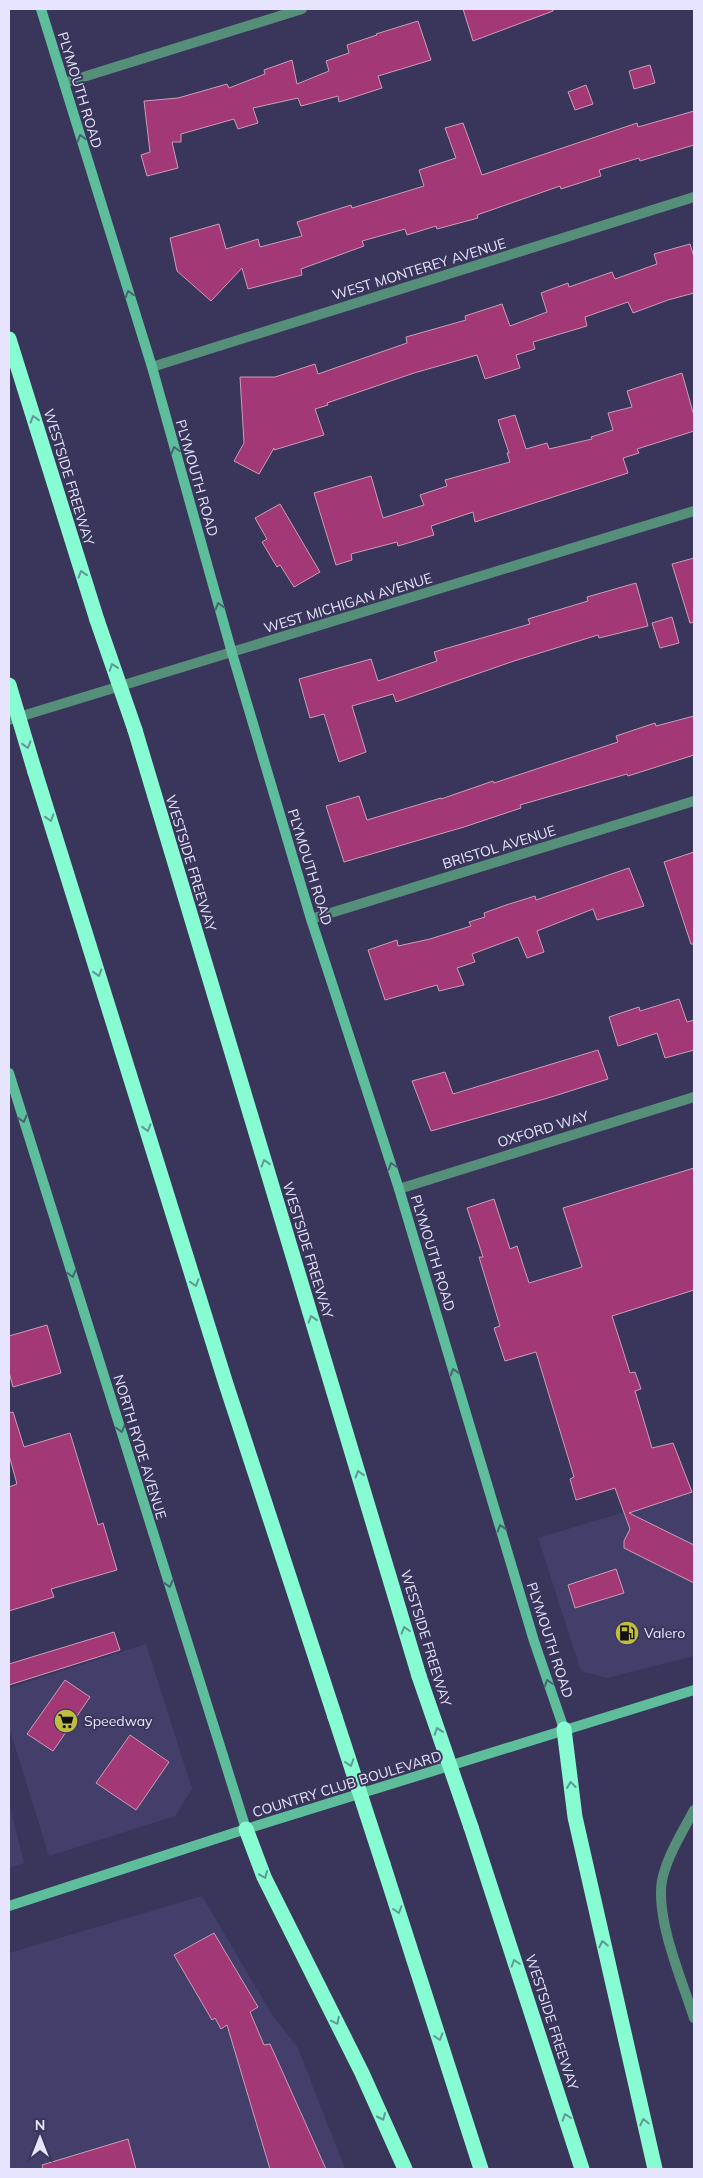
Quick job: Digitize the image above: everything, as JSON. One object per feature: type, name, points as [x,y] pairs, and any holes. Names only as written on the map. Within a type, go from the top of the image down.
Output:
[{"type":"highway","name":"WESTSIDE FREEWAY","points":[[9,339],[97,620],[134,730],[419,1676],[471,1827],[582,2169]]},
{"type":"highway","points":[[9,685],[223,1374],[481,2169]]},
{"type":"highway","points":[[564,1729],[575,1817],[655,2169]]},
{"type":"highway","points":[[246,1829],[264,1877],[362,2072],[406,2169]]},
{"type":"street","name":"PLYMOUTH ROAD","points":[[41,9],[152,367],[232,653],[312,919],[399,1189],[534,1641],[564,1729]]},
{"type":"street","points":[[64,83],[302,9]]},
{"type":"street","name":"WEST MONTEREY AVENUE","points":[[152,367],[694,197]]},
{"type":"street","name":"WEST MICHIGAN AVENUE","points":[[9,720],[694,511]]},
{"type":"street","name":"BRISTOL AVENUE","points":[[312,919],[694,801]]},
{"type":"street","name":"NORTH RYDE AVENUE","points":[[9,1073],[246,1829]]},
{"type":"street","name":"OXFORD WAY","points":[[399,1189],[694,1096]]},
{"type":"street","name":"COUNTRY CLUB BOULEVARD","points":[[9,1906],[246,1829],[694,1690]]},
{"type":"street","points":[[694,1810],[678,1840],[663,1876],[661,1907],[666,1930],[694,2018]]},
{"type":"shaded area","points":[[694,1491],[694,1656],[607,1678],[581,1671],[538,1538]]},
{"type":"shaded area","points":[[146,1644],[192,1789],[175,1816],[49,1856],[9,1727],[9,1688]]},
{"type":"shaded area","points":[[9,1802],[24,1863],[9,1868]]},
{"type":"shaded area","points":[[202,1896],[271,2013],[298,2048],[345,2169],[9,2169],[9,1953]]},
{"type":"building","points":[[463,9],[553,9],[553,11],[473,41]]},
{"type":"building","points":[[418,21],[431,60],[378,76],[382,88],[339,102],[338,96],[301,106],[298,98],[253,108],[258,123],[238,129],[234,119],[181,134],[181,142],[172,142],[178,168],[147,176],[141,155],[150,152],[144,101],[178,98],[227,84],[229,88],[265,74],[264,70],[292,60],[297,84],[329,71],[326,61],[349,53],[347,45]]},
{"type":"building","points":[[650,65],[655,83],[634,89],[629,71]]},
{"type":"building","points":[[586,85],[593,104],[575,110],[568,92]]},
{"type":"building","points":[[694,111],[694,145],[640,161],[639,158],[599,170],[601,176],[561,189],[560,186],[477,215],[478,218],[437,229],[436,226],[407,235],[405,229],[362,241],[364,246],[301,269],[302,275],[248,289],[242,268],[211,301],[177,271],[170,238],[219,224],[226,249],[258,239],[260,247],[302,236],[297,222],[351,205],[352,208],[424,186],[419,170],[456,158],[445,128],[463,123],[482,175],[637,123],[638,127]]},
{"type":"building","points":[[690,244],[694,257],[694,293],[633,313],[628,302],[585,317],[587,326],[533,342],[535,349],[516,355],[520,368],[485,379],[477,355],[414,373],[327,403],[328,405],[315,409],[324,435],[274,450],[274,448],[259,474],[234,461],[244,443],[240,377],[275,377],[315,364],[318,374],[407,343],[406,337],[466,320],[465,316],[502,304],[510,326],[547,312],[541,293],[568,283],[569,287],[612,272],[615,279],[657,264],[654,254]]},
{"type":"building","points":[[682,373],[694,416],[694,431],[637,449],[639,453],[623,458],[628,473],[475,522],[473,512],[431,526],[434,535],[398,546],[397,542],[351,554],[352,560],[336,565],[314,493],[371,476],[383,518],[424,505],[420,495],[447,486],[445,480],[510,462],[507,453],[509,453],[498,420],[515,415],[526,449],[547,443],[549,449],[592,439],[591,437],[613,430],[608,413],[632,407],[627,391]]},
{"type":"building","points":[[280,504],[320,572],[294,587],[280,565],[277,567],[262,542],[267,539],[255,518]]},
{"type":"building","points":[[694,558],[694,622],[690,623],[672,564]]},
{"type":"building","points":[[636,583],[648,626],[599,638],[598,635],[514,661],[396,702],[393,694],[352,706],[366,752],[339,762],[324,714],[310,718],[299,679],[371,659],[378,681],[437,661],[434,652],[530,624],[528,619],[588,601],[587,597]]},
{"type":"building","points":[[672,617],[679,643],[660,648],[652,623]]},
{"type":"building","points":[[694,716],[694,755],[628,776],[627,774],[520,805],[521,808],[464,827],[344,862],[326,806],[359,796],[367,820],[441,799],[493,781],[494,783],[618,742],[616,736],[655,723],[656,726]]},
{"type":"building","points":[[694,852],[694,944],[691,944],[664,862]]},
{"type":"building","points":[[629,868],[644,906],[597,920],[593,909],[537,931],[544,952],[527,958],[518,937],[472,954],[475,962],[457,968],[464,985],[439,991],[437,985],[385,1000],[368,950],[397,940],[398,946],[430,939],[471,926],[469,922],[485,917],[484,913],[506,905],[535,896],[536,900]]},
{"type":"building","points":[[679,999],[687,1022],[694,1020],[694,1050],[665,1058],[657,1033],[618,1046],[609,1017],[639,1007],[640,1011]]},
{"type":"building","points":[[598,1050],[608,1079],[431,1131],[412,1081],[445,1072],[453,1094]]},
{"type":"building","points":[[694,1168],[694,1290],[612,1316],[630,1373],[635,1372],[641,1389],[635,1391],[652,1448],[673,1443],[692,1492],[629,1513],[694,1545],[694,1583],[624,1548],[624,1541],[630,1529],[615,1488],[576,1500],[570,1479],[574,1477],[536,1352],[505,1361],[494,1328],[500,1326],[479,1257],[483,1257],[467,1208],[494,1199],[510,1249],[517,1246],[529,1283],[582,1267],[563,1208]]},
{"type":"building","points":[[47,1325],[61,1373],[13,1387],[9,1372],[9,1336]]},
{"type":"building","points":[[13,1412],[24,1447],[70,1433],[98,1525],[103,1523],[117,1570],[51,1589],[54,1597],[9,1611],[9,1487],[17,1484],[9,1455],[9,1413]]},
{"type":"building","points":[[616,1569],[624,1593],[575,1608],[568,1585]]},
{"type":"building","points":[[114,1632],[120,1650],[9,1685],[9,1664]]},
{"type":"building","points":[[65,1680],[90,1697],[53,1751],[27,1734]]},
{"type":"building","points":[[130,1735],[169,1762],[136,1810],[96,1783]]},
{"type":"building","points":[[214,1933],[258,2007],[250,2012],[264,2045],[270,2044],[326,2169],[270,2169],[227,2025],[221,2029],[215,2018],[212,2020],[174,1955]]},
{"type":"building","points":[[128,2139],[136,2169],[43,2169],[42,2165]]},
{"type":"place","name":"Valero","points":[[627,1633]]},
{"type":"place","name":"Speedway","points":[[66,1721]]}]
